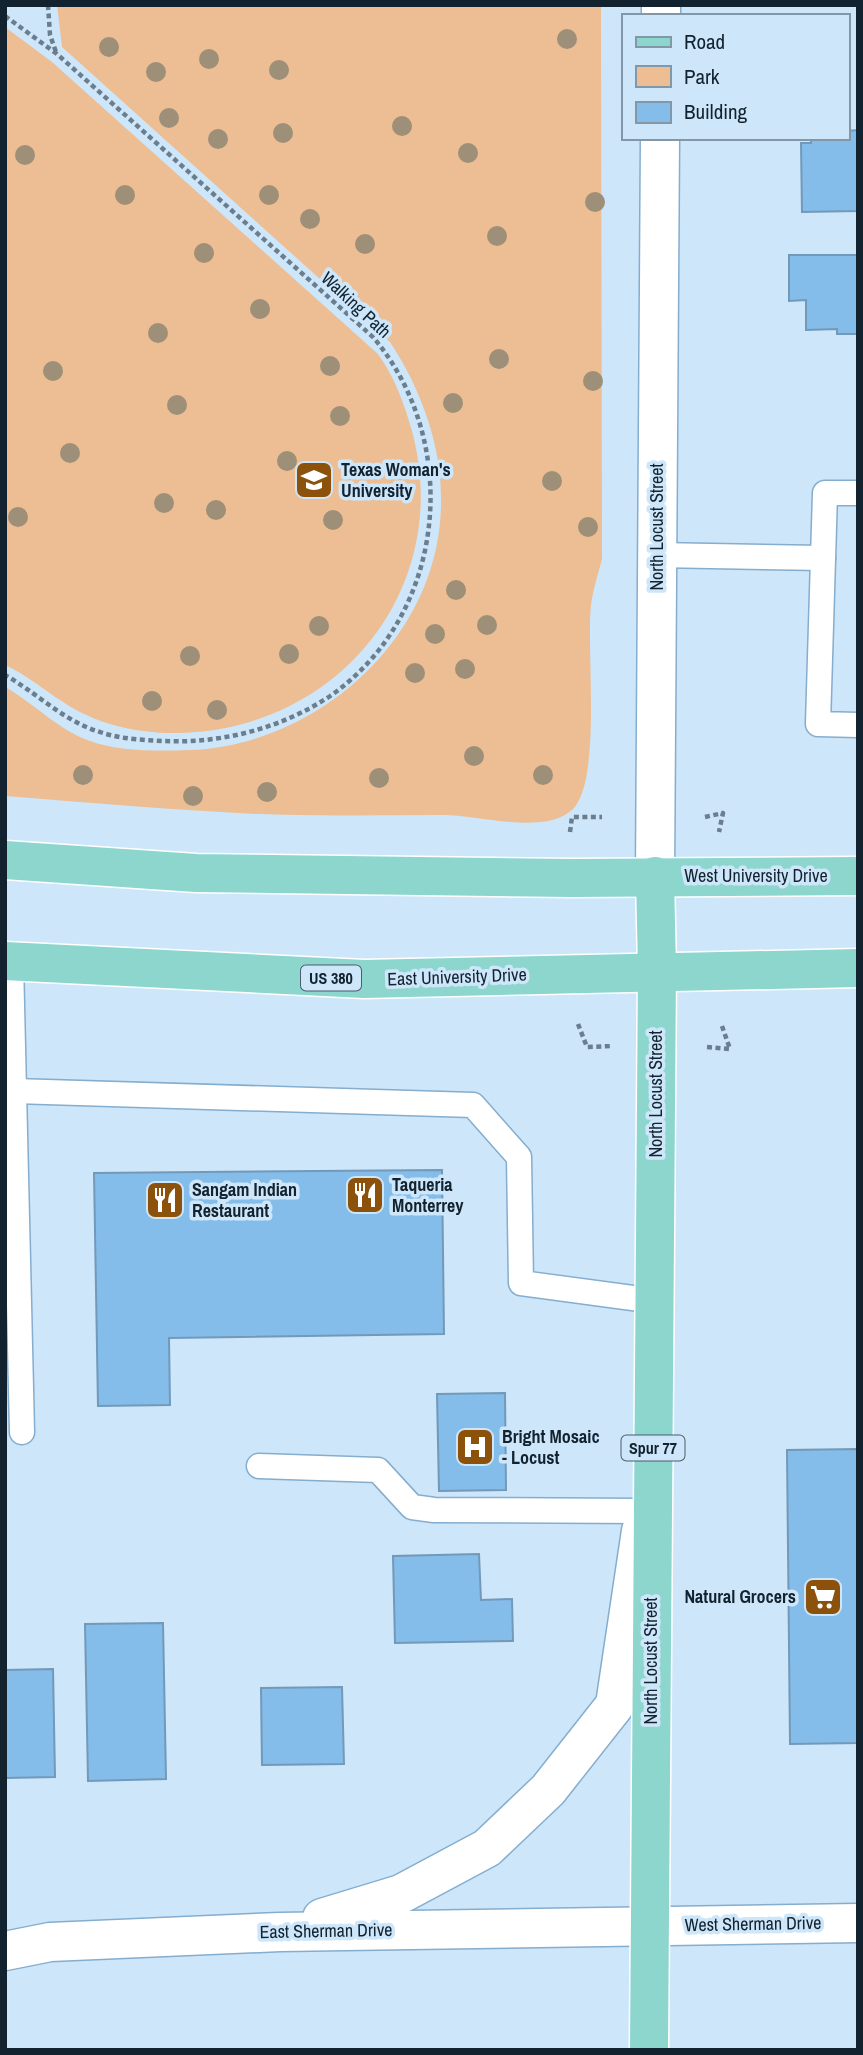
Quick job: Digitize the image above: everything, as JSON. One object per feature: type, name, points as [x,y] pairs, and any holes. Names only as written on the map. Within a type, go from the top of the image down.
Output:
[{"type":"main road","name":"North Locust Street","points":[[649,2050],[660,140]]},
{"type":"main road","points":[[5,860],[196,873],[572,878],[655,876]]},
{"type":"main road","name":"West University Drive","points":[[655,876],[858,876]]},
{"type":"main road","name":"East University Drive","points":[[8,961],[364,979],[657,970]]},
{"type":"main road","name":"US 380","points":[[657,970],[858,968]]},
{"type":"main road","points":[[279,1931],[401,1894],[487,1848],[548,1790],[615,1705],[653,1453]]},
{"type":"main road","name":"West Sherman Drive","points":[[649,1925],[858,1923]]},
{"type":"main road","name":"East Sherman Drive","points":[[5,1951],[50,1942],[279,1931],[649,1925]]},
{"type":"lane","points":[[858,494],[825,493],[818,724],[858,725]]},
{"type":"lane","points":[[657,555],[823,558]]},
{"type":"lane","points":[[8,961],[14,1091],[22,1432]]},
{"type":"lane","points":[[14,1091],[473,1105],[519,1157],[522,1283],[654,1301]]},
{"type":"lane","points":[[259,1466],[378,1470],[412,1507],[434,1510],[644,1511]]},
{"type":"path","points":[[48,5],[50,35],[57,54]]},
{"type":"path","name":"Walking Path","points":[[5,16],[57,54],[373,337],[391,358],[421,421],[433,493],[430,529],[418,574],[404,608],[384,640],[360,669],[333,694],[276,722],[226,738],[186,742],[134,739],[99,732],[74,721],[5,675]]},
{"type":"path","points":[[705,817],[723,813],[719,832]]},
{"type":"path","points":[[570,832],[572,817],[602,817]]},
{"type":"path","points":[[578,1024],[587,1047],[613,1046]]},
{"type":"path","points":[[707,1047],[730,1049],[722,1026]]},
{"type":"green space","points":[[57,5],[601,5],[602,559],[591,605],[591,712],[587,771],[582,794],[573,809],[561,817],[529,823],[444,815],[264,814],[5,796],[5,687],[78,736],[102,745],[140,750],[190,750],[238,743],[284,728],[326,705],[364,674],[396,638],[420,597],[436,551],[441,502],[438,460],[428,419],[411,379],[390,342],[62,47]]},
{"type":"green space","points":[[5,27],[52,62],[378,354],[398,391],[412,431],[421,489],[416,543],[399,594],[372,639],[335,677],[290,706],[238,725],[180,733],[134,730],[104,722],[76,710],[5,665]]},
{"type":"building","points":[[858,130],[858,211],[802,212],[801,143],[811,143],[811,140],[849,140],[849,131]]},
{"type":"building","points":[[789,255],[858,255],[858,334],[837,334],[837,329],[806,330],[806,300],[789,301]]},
{"type":"building","points":[[442,1170],[444,1334],[169,1338],[170,1405],[98,1406],[94,1173]]},
{"type":"building","points":[[505,1393],[506,1490],[439,1491],[437,1394]]},
{"type":"building","name":"Natural Grocers","points":[[858,1449],[858,1743],[790,1744],[787,1450]]},
{"type":"building","points":[[479,1554],[481,1600],[512,1599],[513,1641],[395,1643],[393,1556]]},
{"type":"building","points":[[163,1623],[166,1779],[88,1781],[85,1624]]},
{"type":"building","points":[[53,1669],[55,1777],[5,1778],[5,1670]]},
{"type":"building","points":[[342,1687],[344,1764],[262,1765],[261,1688]]},
{"type":"place","name":"Texas Woman's University","points":[[314,480]]},
{"type":"place","name":"Taqueria Monterrey","points":[[365,1195]]},
{"type":"place","name":"Sangam Indian Restaurant","points":[[165,1200]]},
{"type":"place","name":"Bright Mosaic - Locust","points":[[475,1447]]},
{"type":"place","name":"Natural Grocers","points":[[823,1597]]}]
